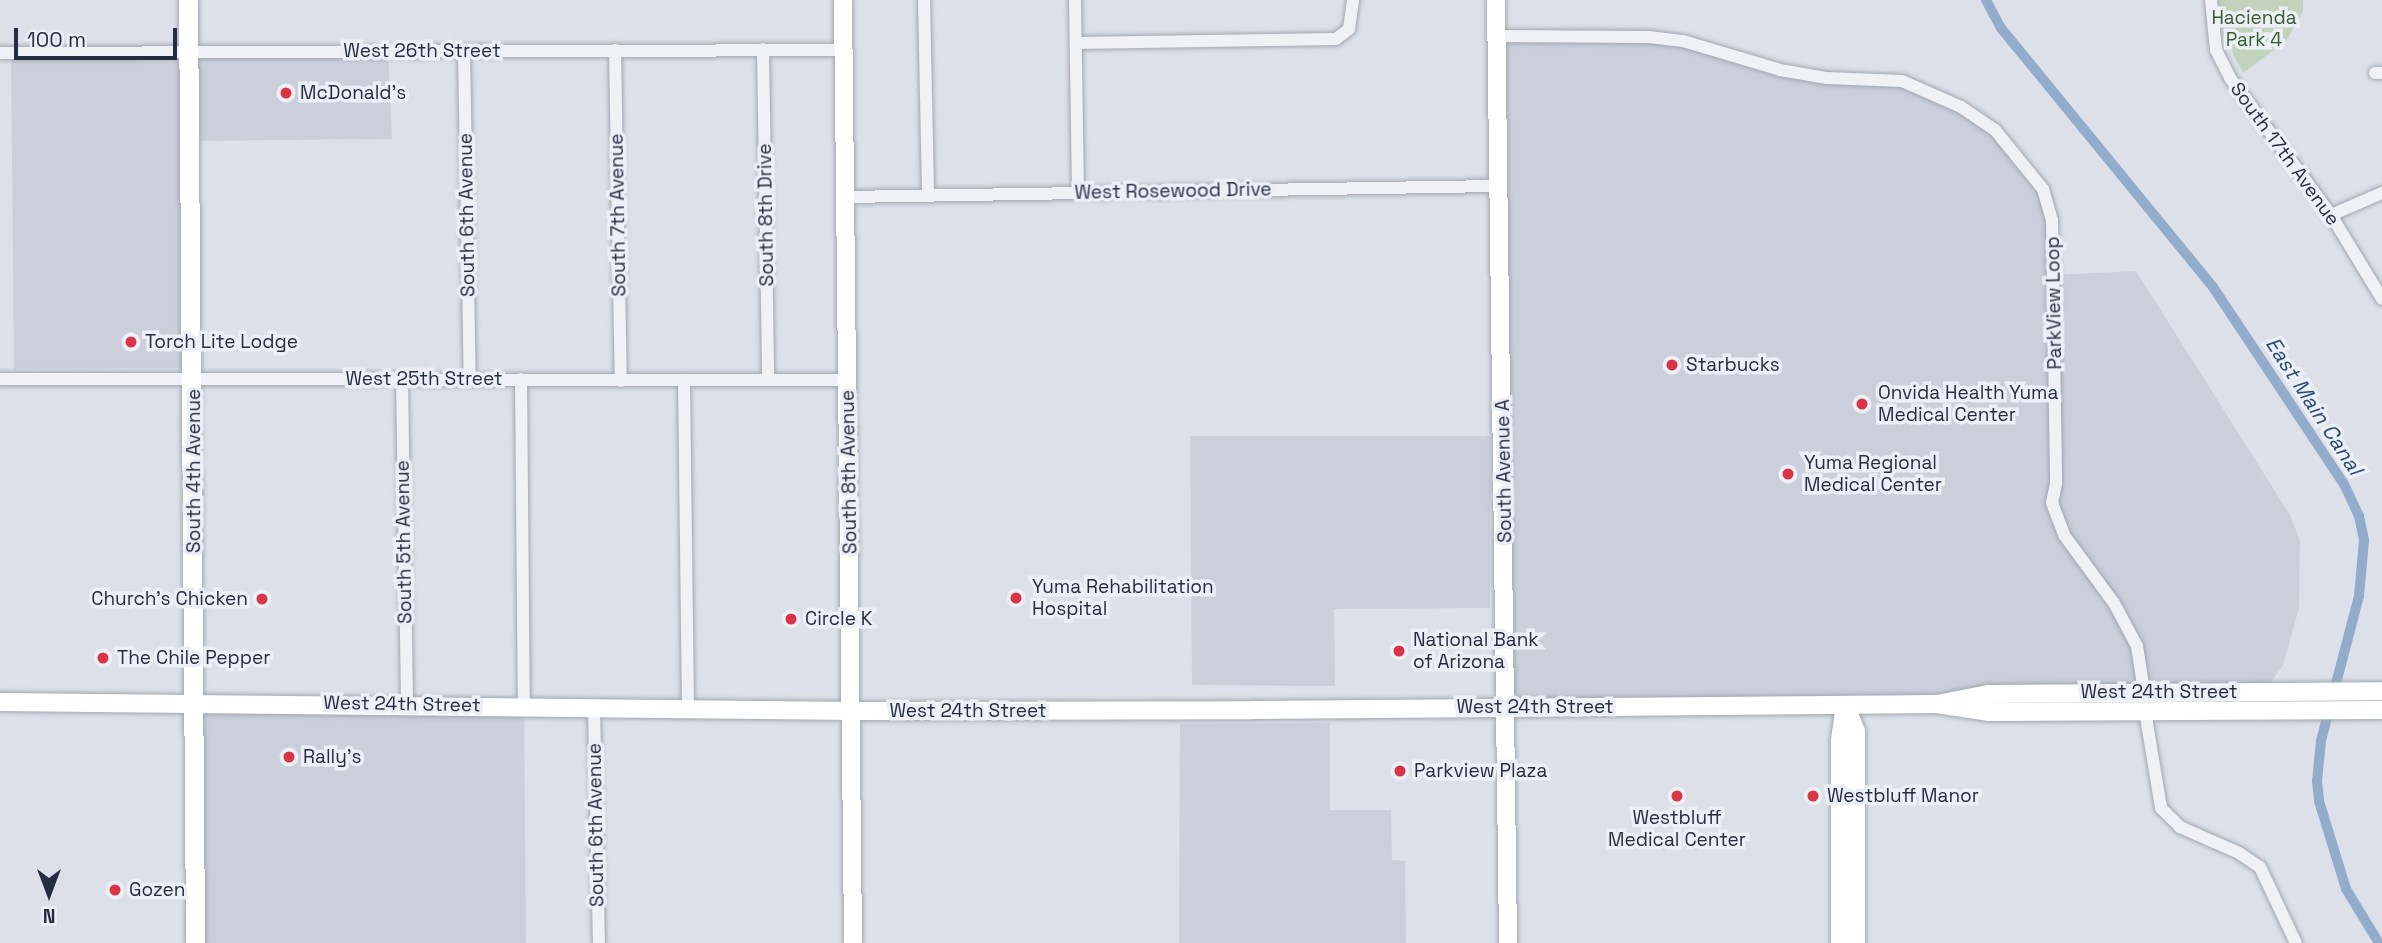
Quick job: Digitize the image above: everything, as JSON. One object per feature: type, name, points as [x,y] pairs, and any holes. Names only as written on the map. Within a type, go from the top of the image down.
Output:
[{"type":"main road","name":"South 4th Avenue","points":[[188,0],[194,378],[195,943]]},
{"type":"main road","name":"South 8th Avenue","points":[[843,0],[854,711],[853,943]]},
{"type":"main road","name":"South Avenue A","points":[[1496,0],[1508,943]]},
{"type":"main road","points":[[2144,691],[2145,711]]},
{"type":"main road","name":"West 24th Street","points":[[1937,704],[1988,694],[2382,691]]},
{"type":"main road","name":"West 24th Street","points":[[0,702],[407,703],[854,711],[1937,704],[1989,712],[2382,710]]},
{"type":"main road","points":[[1840,943],[1840,740],[1845,705]]},
{"type":"main road","points":[[1845,705],[1856,732],[1856,943]]},
{"type":"street","points":[[924,0],[928,195]]},
{"type":"street","points":[[1075,0],[1078,192]]},
{"type":"street","points":[[1076,43],[1336,39],[1349,29],[1353,0]]},
{"type":"street","name":"South 17th Avenue","points":[[2211,0],[2216,50],[2230,78],[2331,215],[2382,299]]},
{"type":"street","name":"ParkView Loop","points":[[1497,36],[1649,37],[1683,41],[1792,72],[1902,81],[1961,107],[1995,130],[2043,189],[2052,220],[2056,484],[2052,503],[2064,535],[2114,603],[2137,646],[2144,691]]},
{"type":"street","name":"South 8th Drive","points":[[763,49],[768,380]]},
{"type":"street","name":"South 7th Avenue","points":[[615,50],[621,380]]},
{"type":"street","name":"West 26th Street","points":[[0,53],[844,50]]},
{"type":"street","name":"South 6th Avenue","points":[[464,51],[470,379]]},
{"type":"street","name":"West Rosewood Drive","points":[[846,197],[1499,186]]},
{"type":"street","points":[[2331,215],[2382,193]]},
{"type":"street","name":"West 25th Street","points":[[0,379],[848,380]]},
{"type":"street","points":[[521,379],[524,706]]},
{"type":"street","name":"South 5th Avenue","points":[[402,380],[407,703]]},
{"type":"street","points":[[684,380],[688,710]]},
{"type":"street","name":"South 6th Avenue","points":[[594,707],[598,943]]},
{"type":"street","points":[[2145,711],[2161,808],[2180,827],[2239,853],[2260,867],[2297,943]]},
{"type":"shaded area","name":"Onvida Health Yuma Medical Center","points":[[1497,36],[1644,37],[1780,70],[1902,81],[1961,107],[2026,163],[2052,220],[2055,275],[2136,271],[2290,515],[2300,540],[2299,608],[2283,665],[2265,691],[1507,707]]},
{"type":"shaded area","points":[[388,51],[392,139],[190,141],[193,368],[14,369],[11,53]]},
{"type":"shaded area","points":[[1190,436],[1490,436],[1490,608],[1334,609],[1335,686],[1192,685]]},
{"type":"shaded area","points":[[194,702],[524,706],[526,943],[195,943]]},
{"type":"shaded area","points":[[1330,723],[1330,810],[1391,810],[1392,860],[1405,861],[1406,943],[1179,943],[1180,724]]},
{"type":"green space","name":"Hacienda Park 4","points":[[2219,0],[2303,0],[2303,11],[2286,41],[2243,73],[2223,35]]},
{"type":"waterway","name":"East Main Canal","points":[[1986,0],[2001,28],[2213,287],[2344,484],[2359,516],[2364,540],[2359,596],[2321,741],[2317,781],[2319,801],[2346,889],[2379,943]]},
{"type":"place","name":"McDonald's","points":[[286,93]]},
{"type":"place","name":"Torch Lite Lodge","points":[[131,342]]},
{"type":"place","name":"Starbucks","points":[[1672,365]]},
{"type":"place","name":"Onvida Health Yuma Medical Center","points":[[1862,404]]},
{"type":"place","name":"Yuma Regional Medical Center","points":[[1788,474]]},
{"type":"place","name":"Yuma Rehabilitation Hospital","points":[[1016,598]]},
{"type":"place","name":"Church's Chicken","points":[[262,599]]},
{"type":"place","name":"Circle K","points":[[791,619]]},
{"type":"place","name":"National Bank of Arizona","points":[[1399,651]]},
{"type":"place","name":"The Chile Pepper","points":[[103,658]]},
{"type":"place","name":"Rally's","points":[[289,757]]},
{"type":"place","name":"Parkview Plaza","points":[[1400,771]]},
{"type":"place","name":"Westbluff Medical Center","points":[[1677,796]]},
{"type":"place","name":"Westbluff Manor","points":[[1813,796]]},
{"type":"place","name":"Gozen","points":[[115,890]]}]
